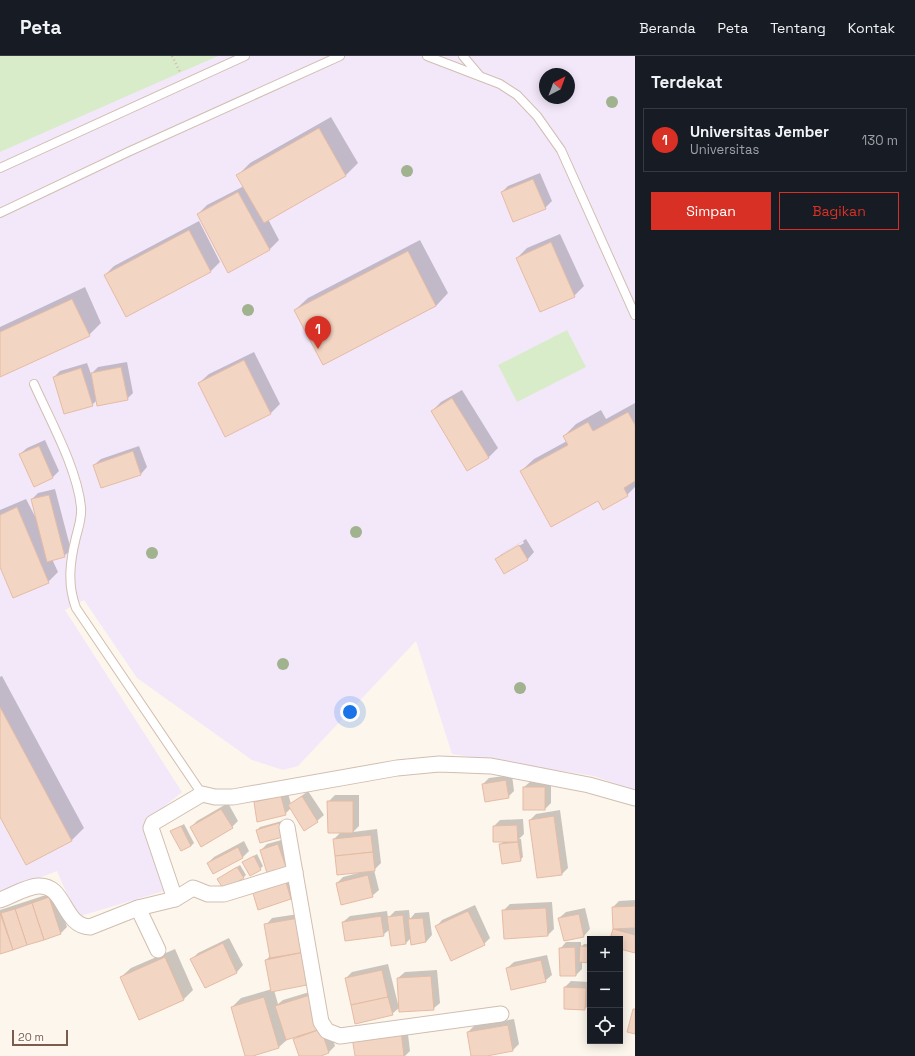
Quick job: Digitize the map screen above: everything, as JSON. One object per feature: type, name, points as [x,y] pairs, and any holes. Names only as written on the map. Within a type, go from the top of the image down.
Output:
[{"type":"street","points":[[175,899],[151,828],[153,823],[202,794],[215,797],[233,797],[397,768],[440,764],[491,766],[588,785],[635,798]]},
{"type":"street","points":[[287,827],[321,1022],[327,1031],[340,1036],[501,1014]]},
{"type":"street","points":[[0,900],[31,887],[44,886],[57,892],[74,920],[90,927],[138,908],[175,899],[193,888],[208,894],[224,894],[295,872]]},
{"type":"street","points":[[138,908],[158,950]]},
{"type":"lane","points":[[0,168],[245,56]]},
{"type":"lane","points":[[0,214],[128,152],[340,56]]},
{"type":"lane","points":[[427,56],[500,84],[528,105],[561,150],[635,315]]},
{"type":"lane","points":[[463,56],[480,76]]},
{"type":"lane","points":[[34,384],[72,470],[81,507],[81,519],[71,557],[70,576],[71,595],[76,608],[202,794]]},
{"type":"shaded area","points":[[0,56],[635,56],[635,791],[594,776],[452,754],[416,641],[298,766],[283,770],[252,760],[137,678],[84,600],[65,610],[182,792],[143,824],[164,891],[77,917],[57,871],[0,893]]},
{"type":"green space","points":[[0,56],[218,56],[0,152]]},
{"type":"green space","points":[[567,330],[586,367],[517,402],[498,365]]},
{"type":"building","points":[[319,128],[346,176],[264,223],[236,175]]},
{"type":"building","points":[[533,179],[546,209],[513,222],[501,192]]},
{"type":"building","points":[[238,192],[270,250],[228,273],[197,214]]},
{"type":"building","points":[[189,230],[211,272],[126,317],[104,275]]},
{"type":"building","points":[[551,242],[575,297],[540,312],[516,258]]},
{"type":"building","points":[[408,251],[436,306],[323,365],[294,310]]},
{"type":"building","points":[[72,299],[90,336],[0,377],[0,332]]},
{"type":"building","points":[[244,360],[271,414],[225,437],[198,383]]},
{"type":"building","points":[[121,367],[128,400],[97,406],[91,373]]},
{"type":"building","points":[[81,368],[93,406],[64,414],[53,377]]},
{"type":"building","points":[[452,398],[489,458],[467,471],[431,411]]},
{"type":"building","points":[[628,412],[635,425],[635,481],[624,488],[628,496],[603,510],[598,501],[551,527],[520,471],[568,445],[563,436],[588,422],[593,431]]},
{"type":"building","points":[[39,446],[53,478],[34,487],[19,454]]},
{"type":"building","points":[[133,451],[141,475],[101,488],[93,465]]},
{"type":"building","points":[[49,495],[65,557],[47,562],[31,499]]},
{"type":"building","points":[[17,507],[49,583],[13,598],[0,567],[0,515]]},
{"type":"building","points":[[519,545],[528,560],[504,574],[495,559]]},
{"type":"building","points":[[0,707],[72,841],[26,865],[0,817]]},
{"type":"building","points":[[506,780],[509,798],[485,802],[482,784]]},
{"type":"building","points":[[523,787],[545,787],[545,810],[523,810]]},
{"type":"building","points":[[281,796],[286,815],[257,822],[254,802]]},
{"type":"building","points":[[302,796],[318,822],[304,831],[288,805]]},
{"type":"building","points":[[327,801],[353,801],[353,833],[328,833]]},
{"type":"building","points":[[221,809],[233,828],[201,847],[190,827]]},
{"type":"building","points":[[554,816],[562,875],[537,878],[529,820]]},
{"type":"building","points":[[279,823],[283,837],[260,843],[256,830]]},
{"type":"building","points":[[517,825],[518,842],[493,842],[493,826]]},
{"type":"building","points":[[181,826],[191,846],[181,851],[170,831]]},
{"type":"building","points":[[371,835],[373,852],[335,856],[333,839]]},
{"type":"building","points":[[518,842],[521,861],[502,864],[499,844]]},
{"type":"building","points":[[278,844],[286,867],[267,873],[260,850]]},
{"type":"building","points":[[238,847],[243,858],[213,874],[207,863]]},
{"type":"building","points":[[373,852],[375,871],[337,875],[335,856]]},
{"type":"building","points":[[254,856],[261,870],[250,876],[242,862]]},
{"type":"building","points":[[237,867],[244,878],[224,890],[217,879]]},
{"type":"building","points":[[368,875],[373,897],[341,905],[336,883]]},
{"type":"building","points":[[285,879],[291,899],[258,910],[252,890]]},
{"type":"building","points":[[49,897],[61,934],[44,940],[32,903]]},
{"type":"building","points":[[32,903],[44,940],[27,945],[15,909]]},
{"type":"building","points":[[635,906],[635,928],[613,929],[612,907]]},
{"type":"building","points":[[546,908],[548,936],[504,939],[502,910]]},
{"type":"building","points":[[15,909],[27,945],[13,950],[1,913]]},
{"type":"building","points":[[468,911],[485,945],[451,961],[435,926]]},
{"type":"building","points":[[0,913],[13,950],[0,954]]},
{"type":"building","points":[[579,914],[584,937],[564,941],[558,918]]},
{"type":"building","points":[[403,915],[406,944],[391,946],[387,917]]},
{"type":"building","points":[[381,916],[384,936],[345,941],[342,922]]},
{"type":"building","points":[[299,918],[305,952],[270,958],[264,924]]},
{"type":"building","points":[[423,918],[426,942],[411,945],[408,919]]},
{"type":"building","points":[[613,929],[635,935],[635,953],[623,950],[623,936],[611,936]]},
{"type":"building","points":[[223,943],[237,973],[205,988],[190,959]]},
{"type":"building","points":[[580,946],[587,947],[587,963],[579,962]]},
{"type":"building","points":[[575,947],[576,976],[560,976],[559,948]]},
{"type":"building","points":[[305,952],[312,984],[271,992],[265,960]]},
{"type":"building","points":[[165,957],[184,1000],[139,1020],[120,977]]},
{"type":"building","points":[[541,960],[546,982],[511,990],[506,968]]},
{"type":"building","points":[[382,970],[388,997],[351,1005],[345,978]]},
{"type":"building","points":[[431,976],[434,1010],[399,1012],[397,978]]},
{"type":"building","points":[[564,987],[586,988],[585,1010],[564,1009]]},
{"type":"building","points":[[310,995],[321,1029],[286,1040],[275,1006]]},
{"type":"building","points":[[264,997],[279,1048],[253,1056],[245,1056],[231,1007]]},
{"type":"building","points":[[388,997],[393,1015],[355,1024],[351,1005]]},
{"type":"building","points":[[633,1009],[635,1009],[635,1034],[627,1032]]},
{"type":"building","points":[[508,1025],[513,1051],[487,1056],[471,1056],[467,1032]]},
{"type":"building","points":[[321,1029],[329,1053],[321,1056],[299,1056],[293,1039]]},
{"type":"building","points":[[401,1031],[404,1056],[355,1056],[352,1037]]},
{"type":"place","name":"Universitas Jember","points":[[318,349]]}]
